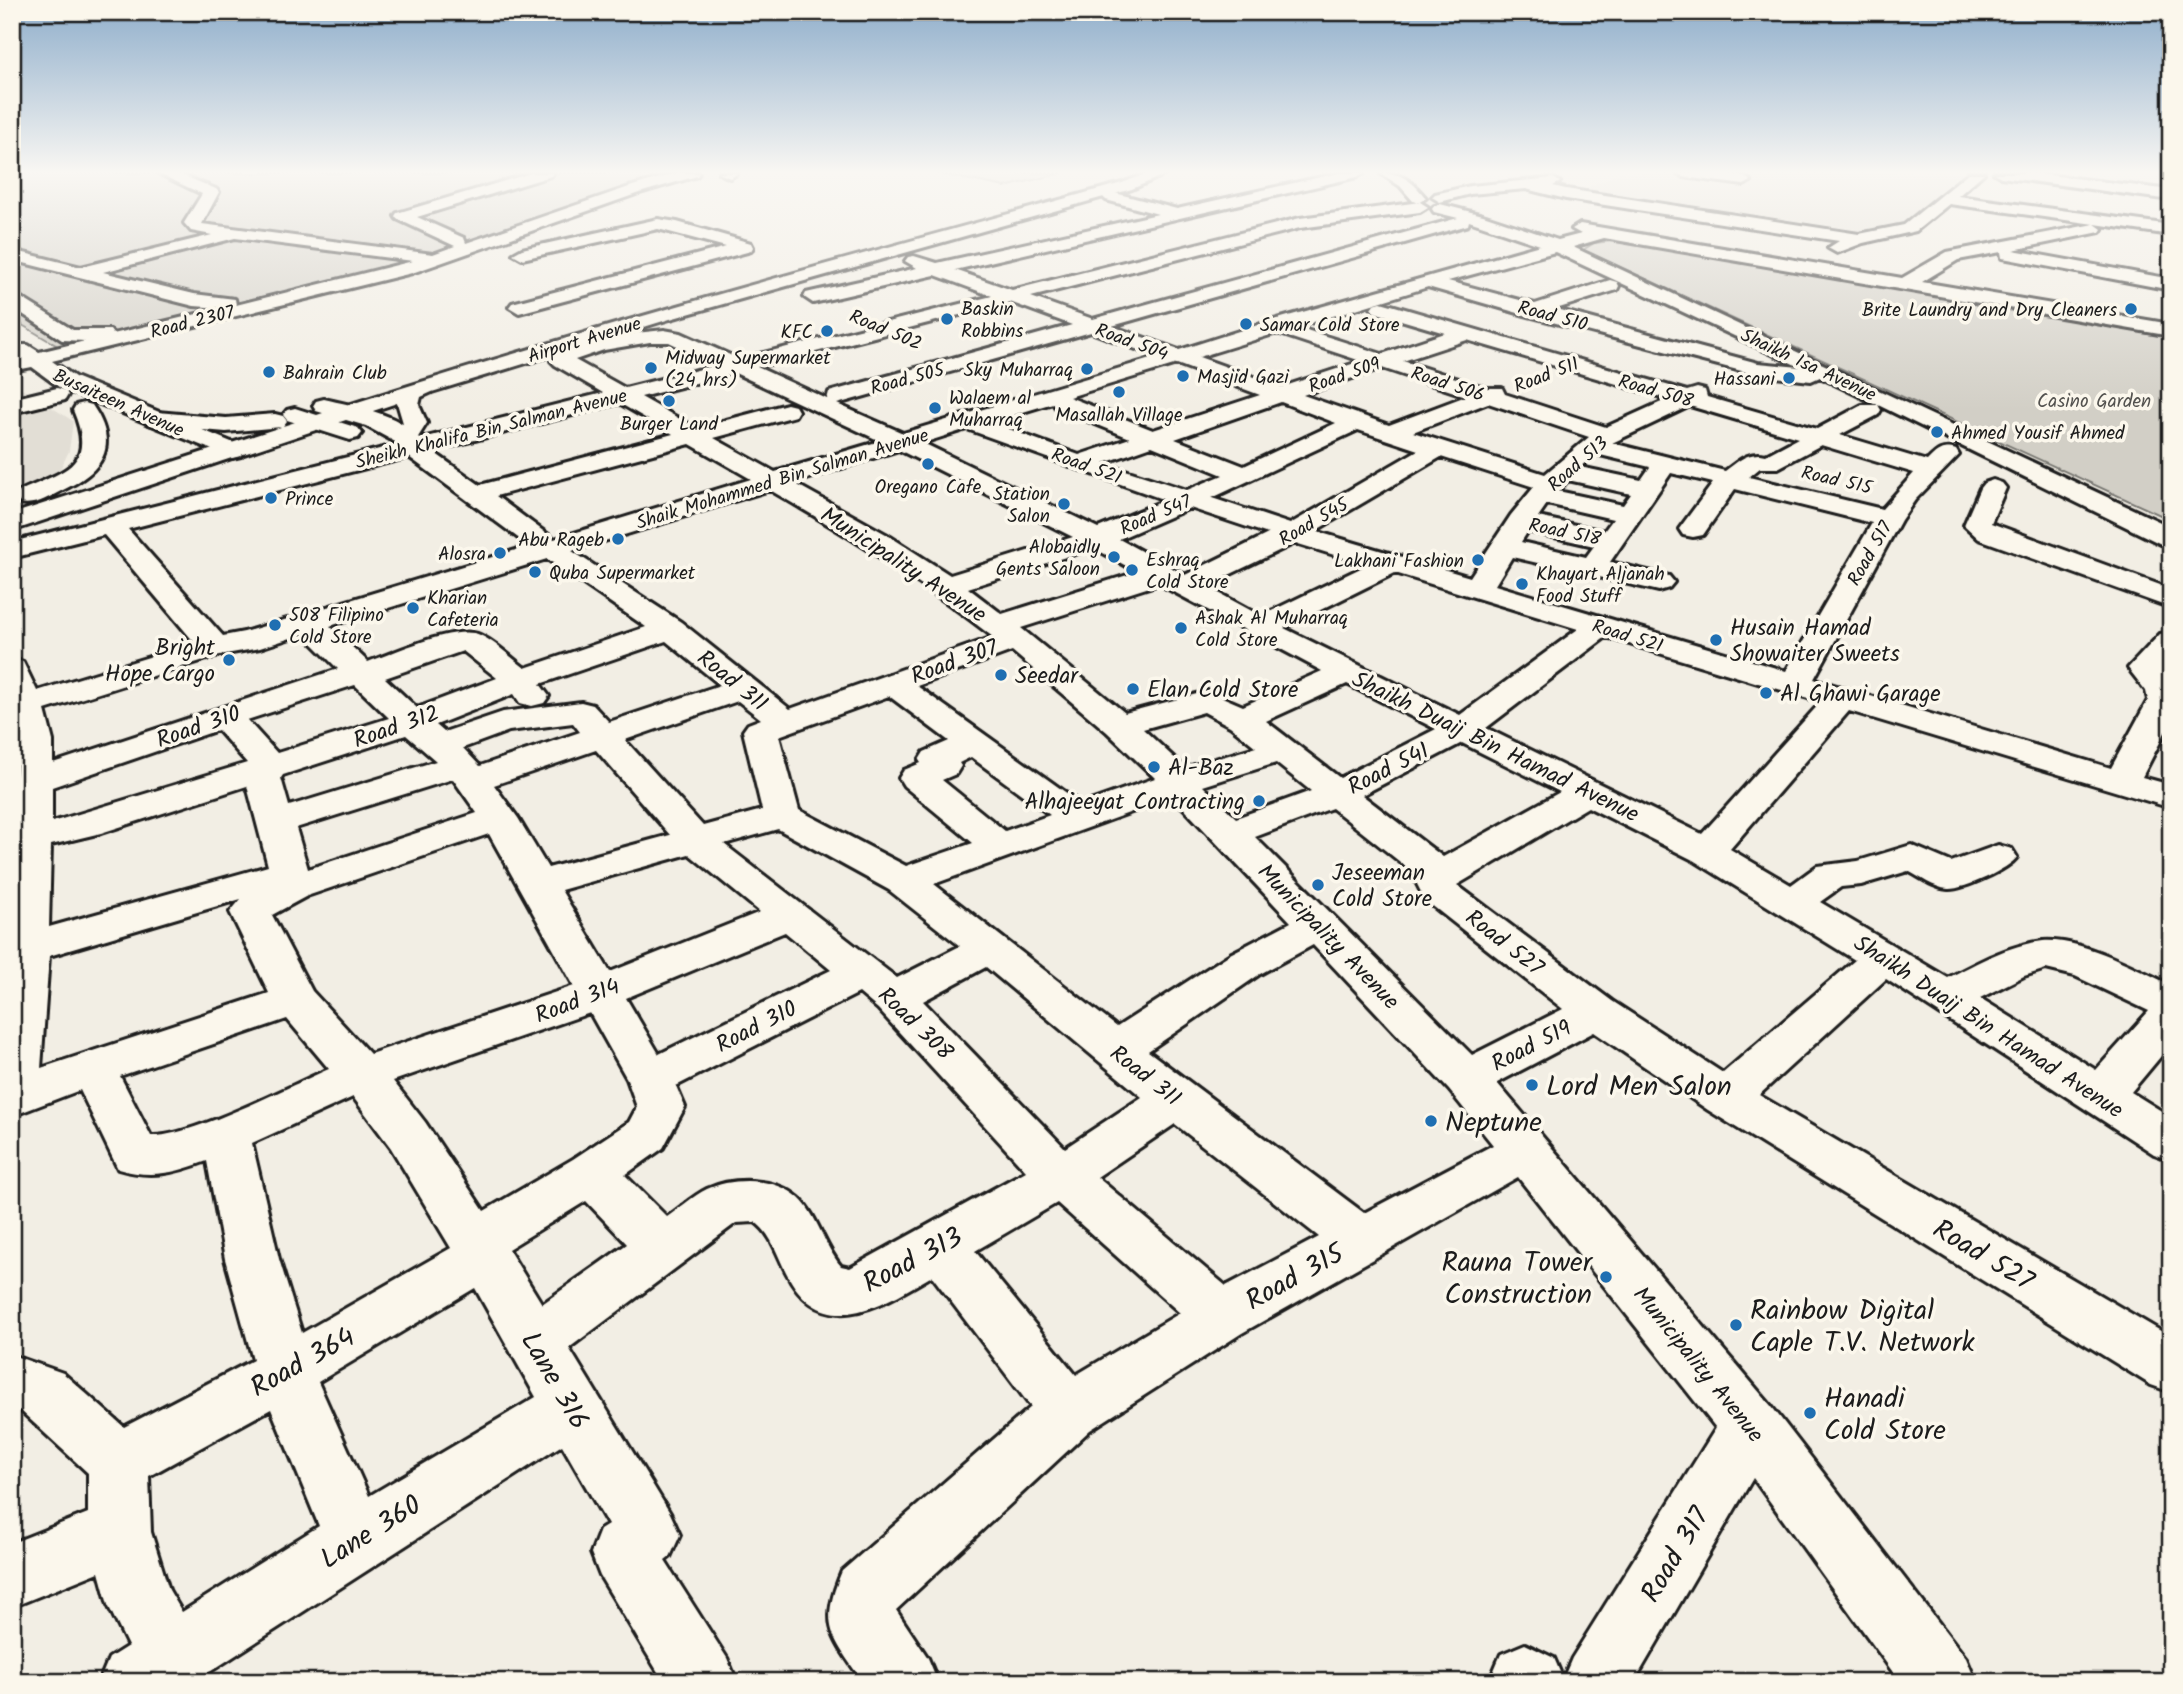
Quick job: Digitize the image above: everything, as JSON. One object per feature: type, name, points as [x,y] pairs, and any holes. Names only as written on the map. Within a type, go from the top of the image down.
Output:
[{"type":"street","points":[[46,281],[163,252]]},
{"type":"street","points":[[388,252],[438,259]]},
{"type":"street","points":[[16,291],[69,335],[78,337],[99,335],[236,302],[430,252]]},
{"type":"street","name":"Road 2307","points":[[22,364],[373,277],[458,252]]},
{"type":"street","points":[[512,252],[605,285]]},
{"type":"street","points":[[522,254],[531,252]]},
{"type":"street","points":[[519,307],[726,252]]},
{"type":"street","name":"Airport Avenue","points":[[21,500],[175,444],[303,416],[540,338],[854,252]]},
{"type":"street","name":"Airport Avenue","points":[[12,523],[175,444],[232,451],[303,416],[349,412],[663,315],[889,252]]},
{"type":"street","points":[[934,269],[1008,252]]},
{"type":"street","points":[[1045,252],[1080,264]]},
{"type":"street","points":[[1188,252],[1214,260]]},
{"type":"street","name":"Sheikh Khalifa Bin Salman Avenue","points":[[12,550],[410,442],[622,396],[1188,252]]},
{"type":"street","name":"Road 510","points":[[1314,252],[1427,281],[1538,301],[1638,338],[1757,369]]},
{"type":"street","name":"Road 505","points":[[837,397],[1356,252]]},
{"type":"street","points":[[1414,252],[1490,275]]},
{"type":"street","name":"Shaik Mohammed Bin Salman Avenue","points":[[23,726],[215,647],[249,641],[769,481],[969,422],[1056,400],[1178,357],[1427,281],[1490,275],[1527,252]]},
{"type":"street","name":"Shaikh Isa Avenue","points":[[1592,252],[1702,313],[2171,538]]},
{"type":"street","points":[[1618,252],[1671,263]]},
{"type":"street","points":[[1713,252],[2171,330]]},
{"type":"street","points":[[1812,258],[1827,252]]},
{"type":"street","points":[[1902,286],[1952,256],[1976,252]]},
{"type":"street","points":[[1999,252],[2171,285],[2160,307]]},
{"type":"street","points":[[12,255],[209,303],[236,302]]},
{"type":"street","name":"Road 504","points":[[914,261],[1356,422],[1551,484]]},
{"type":"street","points":[[1241,268],[1344,299]]},
{"type":"street","name":"Road 502","points":[[934,269],[807,294],[989,372]]},
{"type":"street","points":[[2127,276],[2171,269]]},
{"type":"street","name":"Road 506","points":[[1140,283],[1488,396],[1665,464],[1888,519]]},
{"type":"street","name":"Road 509","points":[[1079,463],[1465,333],[1538,301],[1568,299],[1610,286]]},
{"type":"street","name":"Road 508","points":[[1381,308],[1932,470]]},
{"type":"street","name":"Road 511","points":[[1390,433],[1702,313]]},
{"type":"street","name":"Shaikh Duaij Bin Hamad Avenue","points":[[562,358],[599,346],[657,334],[674,337],[900,442],[1097,538],[1260,628],[1707,852],[1947,997],[2171,1141]]},
{"type":"street","name":"Busaiteen Avenue","points":[[12,341],[22,364],[57,395],[84,410],[175,444]]},
{"type":"street","name":"Road 513","points":[[1477,590],[1520,521],[1551,484],[1600,440],[1757,369],[1776,368],[1790,361],[1793,356]]},
{"type":"street","name":"Municipality Avenue","points":[[562,358],[562,361],[622,396],[876,540],[946,586],[1007,632],[1119,725],[1179,782],[1465,1078],[1751,1426],[1942,1682]]},
{"type":"street","name":"Busaiteen Avenue","points":[[22,364],[67,382],[175,444]]},
{"type":"street","points":[[1757,369],[1848,381]]},
{"type":"street","points":[[1013,383],[1245,475]]},
{"type":"street","points":[[410,442],[415,423],[408,400],[410,394],[424,387]]},
{"type":"street","points":[[12,406],[57,395]]},
{"type":"street","points":[[21,500],[91,462],[96,448],[96,431],[84,410]]},
{"type":"street","name":"Road 515","points":[[1769,463],[1870,410]]},
{"type":"street","points":[[475,494],[787,411]]},
{"type":"street","name":"Road 311","points":[[349,412],[410,442],[549,548],[670,629],[785,722]]},
{"type":"street","points":[[175,444],[217,425],[303,416]]},
{"type":"street","name":"Road 311","points":[[303,416],[410,442]]},
{"type":"street","name":"Road 521","points":[[969,422],[1187,500],[1391,564],[2171,797]]},
{"type":"street","name":"Road 547","points":[[946,586],[1097,538],[1245,475],[1356,422]]},
{"type":"street","name":"Road 517","points":[[1794,685],[1888,519],[1906,495],[1965,438]]},
{"type":"street","name":"Road 545","points":[[1007,632],[1175,579],[1293,533],[1437,449]]},
{"type":"street","name":"Road 515","points":[[1693,530],[1729,480],[1756,460],[1810,473]]},
{"type":"street","name":"Road 518","points":[[1593,567],[1665,464]]},
{"type":"street","points":[[1551,484],[1646,489]]},
{"type":"street","name":"Road 518","points":[[1551,484],[1629,514]]},
{"type":"street","points":[[1993,488],[1977,525],[1989,533],[2171,599]]},
{"type":"street","name":"Road 515","points":[[1878,489],[1906,495]]},
{"type":"street","name":"Road 518","points":[[1520,521],[1610,541]]},
{"type":"street","points":[[110,524],[215,647]]},
{"type":"street","name":"Road 518","points":[[1504,547],[1660,582]]},
{"type":"street","points":[[1260,628],[1391,564]]},
{"type":"street","points":[[309,623],[361,675],[447,753],[499,818],[650,1079],[661,1107],[646,1135],[479,1250]]},
{"type":"street","name":"Road 541","points":[[1229,834],[1338,793],[1461,730],[1600,627]]},
{"type":"street","name":"Road 312","points":[[274,823],[447,753],[520,680],[670,629]]},
{"type":"street","name":"Road 307","points":[[785,722],[892,684],[1007,632]]},
{"type":"street","points":[[2122,782],[2165,700],[2162,689],[2144,668],[2171,641]]},
{"type":"street","points":[[361,675],[458,642],[470,642],[520,680],[548,716]]},
{"type":"street","points":[[1242,719],[1347,672]]},
{"type":"street","name":"Road 310","points":[[23,726],[225,717],[339,678],[361,675]]},
{"type":"street","name":"Road 307","points":[[892,684],[1077,818]]},
{"type":"street","points":[[447,753],[605,736],[744,688]]},
{"type":"street","points":[[1707,852],[1842,699]]},
{"type":"street","points":[[1119,725],[1208,701],[1242,719],[1441,875],[1589,791]]},
{"type":"street","name":"Road 308","points":[[447,753],[503,722],[581,712],[695,840],[878,986],[1061,1176],[1222,1316]]},
{"type":"street","points":[[225,717],[270,767],[263,778],[291,879]]},
{"type":"street","name":"Road 311","points":[[785,722],[760,731],[782,816],[903,881],[1176,1099],[1359,1239]]},
{"type":"street","points":[[23,726],[20,950],[14,1096],[295,1000]]},
{"type":"street","points":[[973,743],[937,760],[943,766],[917,778],[999,845]]},
{"type":"street","points":[[903,881],[1179,782],[1283,750]]},
{"type":"street","name":"Road 312","points":[[22,836],[57,833],[88,825],[270,767],[447,753]]},
{"type":"street","points":[[536,884],[782,816]]},
{"type":"street","points":[[20,950],[291,879],[499,818]]},
{"type":"street","points":[[1793,902],[1831,875],[1861,873],[1911,857],[1950,877],[1998,857]]},
{"type":"street","name":"Road 527","points":[[1441,875],[1436,882],[1439,891],[1596,1012],[1726,1098],[2171,1367]]},
{"type":"street","points":[[291,879],[250,912],[295,1000],[361,1074]]},
{"type":"street","name":"Road 314","points":[[92,1068],[136,1154],[166,1156],[226,1134],[361,1074],[600,992],[789,915]]},
{"type":"street","points":[[1115,1051],[1245,964],[1319,924]]},
{"type":"street","name":"Road 310","points":[[650,1079],[878,986],[989,948]]},
{"type":"street","points":[[1947,997],[2031,957],[2049,954],[2071,960],[2171,1003]]},
{"type":"street","points":[[1726,1098],[1884,958]]},
{"type":"street","name":"Road 519","points":[[1465,1078],[1596,1012]]},
{"type":"street","points":[[2100,1097],[2171,1014]]},
{"type":"street","name":"Lane 316","points":[[361,1074],[408,1135],[648,1535],[622,1553],[703,1682]]},
{"type":"street","name":"Road 313","points":[[533,1342],[724,1204],[746,1201],[769,1204],[784,1216],[814,1272],[828,1288],[851,1291],[876,1281],[940,1246],[1061,1176],[1176,1099]]},
{"type":"street","points":[[226,1134],[252,1259],[285,1371],[356,1539]]},
{"type":"street","name":"Road 315","points":[[904,1682],[861,1622],[865,1594],[1069,1411],[1222,1316],[1524,1150]]},
{"type":"street","points":[[591,1173],[663,1247]]},
{"type":"street","points":[[940,1246],[1069,1411]]},
{"type":"street","name":"Road 364","points":[[118,1461],[285,1371],[479,1250]]},
{"type":"street","points":[[12,1381],[42,1392],[118,1461],[119,1532],[142,1605],[151,1669]]},
{"type":"street","name":"Lane 360","points":[[151,1669],[571,1407]]},
{"type":"street","name":"Road 317","points":[[1596,1682],[1751,1426]]},
{"type":"street","points":[[12,1575],[119,1532]]},
{"type":"street","points":[[1522,1682],[1525,1678],[1531,1682]]},
{"type":"shaded area","points":[[12,382],[73,421],[69,451],[55,480],[12,494]]},
{"type":"green space","points":[[12,252],[449,252],[61,348],[12,319]]},
{"type":"green space","name":"Casino Garden","points":[[1587,252],[1692,252],[2171,334],[2171,520]]},
{"type":"place","name":"Brite Laundry and Dry Cleaners","points":[[2131,309]]},
{"type":"place","name":"Baskin Robbins","points":[[947,319]]},
{"type":"place","name":"Samar Cold Store","points":[[1246,324]]},
{"type":"place","name":"KFC","points":[[827,331]]},
{"type":"place","name":"Midway Supermarket (24 hrs)","points":[[651,368]]},
{"type":"place","name":"Sky Muharraq","points":[[1087,369]]},
{"type":"place","name":"Bahrain Club","points":[[269,372]]},
{"type":"place","name":"Masjid Gazi","points":[[1183,376]]},
{"type":"place","name":"Hassani","points":[[1789,378]]},
{"type":"place","name":"Masallah Village","points":[[1119,392]]},
{"type":"place","name":"Burger Land","points":[[669,401]]},
{"type":"place","name":"Walaem al Muharraq","points":[[935,408]]},
{"type":"place","name":"Ahmed Yousif Ahmed","points":[[1937,432]]},
{"type":"place","name":"Oregano Cafe","points":[[928,464]]},
{"type":"place","name":"Prince","points":[[271,498]]},
{"type":"place","name":"Station Salon","points":[[1064,504]]},
{"type":"place","name":"Abu Rageb","points":[[618,539]]},
{"type":"place","name":"Alosra","points":[[500,553]]},
{"type":"place","name":"Alobaidly Gents Saloon","points":[[1114,557]]},
{"type":"place","name":"Lakhani Fashion","points":[[1478,560]]},
{"type":"place","name":"Eshraq Cold Store","points":[[1132,570]]},
{"type":"place","name":"Quba Supermarket","points":[[535,572]]},
{"type":"place","name":"Khayart Aljanah Food Stuff","points":[[1522,584]]},
{"type":"place","name":"Kharian Cafeteria","points":[[413,608]]},
{"type":"place","name":"508 Filipino Cold Store","points":[[275,625]]},
{"type":"place","name":"Ashak Al Muharraq Cold Store","points":[[1181,628]]},
{"type":"place","name":"Husain Hamad Showaiter Sweets","points":[[1716,640]]},
{"type":"place","name":"Bright Hope Cargo","points":[[229,660]]},
{"type":"place","name":"Seedar","points":[[1001,675]]},
{"type":"place","name":"Elan Cold Store","points":[[1133,689]]},
{"type":"place","name":"Al Ghawi Garage","points":[[1766,693]]},
{"type":"place","name":"Al-Baz","points":[[1154,767]]},
{"type":"place","name":"Alhajeeyat Contracting","points":[[1259,801]]},
{"type":"place","name":"Jeseeman Cold Store","points":[[1318,885]]},
{"type":"place","name":"Lord Men Salon","points":[[1532,1085]]},
{"type":"place","name":"Neptune","points":[[1431,1121]]},
{"type":"place","name":"Rauna Tower Construction","points":[[1606,1277]]},
{"type":"place","name":"Rainbow Digital Caple T.V. Network","points":[[1736,1325]]},
{"type":"place","name":"Hanadi Cold Store","points":[[1810,1413]]}]
